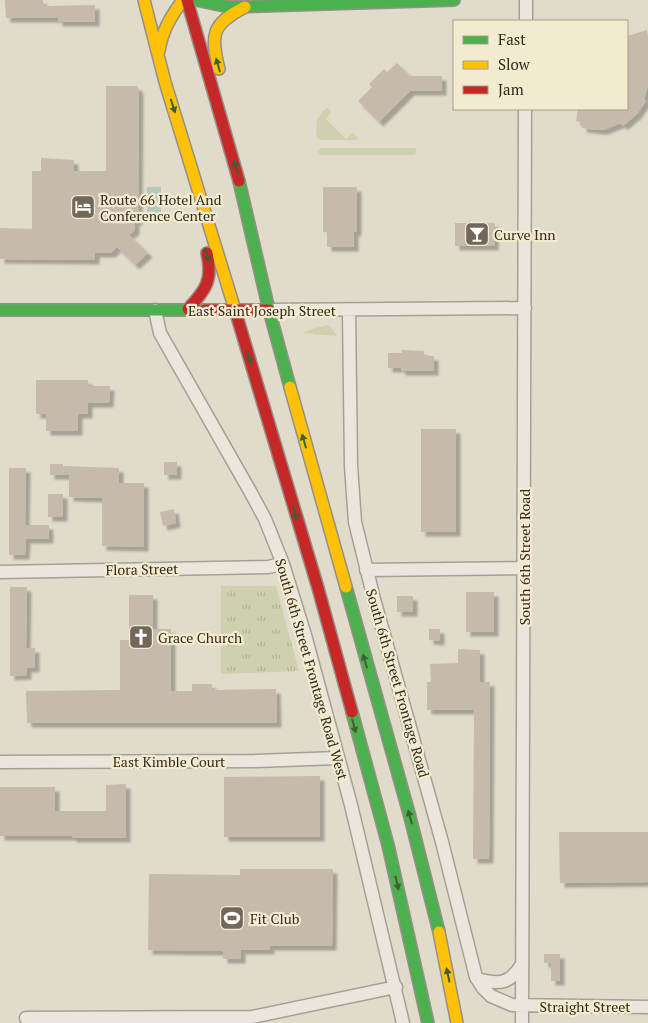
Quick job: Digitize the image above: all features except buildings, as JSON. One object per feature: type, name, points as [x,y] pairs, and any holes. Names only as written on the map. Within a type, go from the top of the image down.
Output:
[{"type":"main road","points":[[144,0],[178,123],[318,588],[388,845],[428,1023]]},
{"type":"main road","points":[[158,55],[160,39],[165,26],[183,0]]},
{"type":"main road","points":[[187,0],[242,187],[269,310],[360,645],[410,817],[436,924],[457,1023]]},
{"type":"main road","points":[[196,0],[229,7],[454,0]]},
{"type":"main road","points":[[223,83],[215,55],[213,36],[222,19],[246,7]]},
{"type":"main road","points":[[178,123],[176,151],[210,267],[209,284],[188,309]]},
{"type":"main road","points":[[236,129],[249,176],[252,232]]},
{"type":"main road","name":"East Saint Joseph Street","points":[[0,310],[269,310]]},
{"type":"street","points":[[526,0],[526,20]]},
{"type":"street","name":"South 6th Street Road","points":[[522,1005],[525,110]]},
{"type":"street","name":"East Saint Joseph Street","points":[[269,310],[525,308]]},
{"type":"street","name":"South 6th Street Frontage Road West","points":[[154,310],[160,333],[265,519],[284,564],[351,805],[396,987],[403,1023]]},
{"type":"street","name":"South 6th Street Frontage Road","points":[[349,310],[353,497],[355,522],[366,570],[442,842],[473,970],[483,988],[497,1000],[512,1005],[522,1005]]},
{"type":"street","name":"Flora Street","points":[[0,572],[250,567],[284,564]]},
{"type":"street","points":[[366,570],[524,568]]},
{"type":"street","name":"East Kimble Court","points":[[0,762],[246,761],[337,758]]},
{"type":"street","points":[[477,979],[501,983],[507,981],[515,976],[522,964]]},
{"type":"street","points":[[26,1018],[252,1017],[396,987]]},
{"type":"street","points":[[522,1005],[522,1023]]},
{"type":"street","name":"Straight Street","points":[[522,1005],[648,1007]]},
{"type":"green space","points":[[326,108],[331,112],[326,119],[346,139],[353,133],[358,138],[357,140],[318,139],[316,135],[317,119]]},
{"type":"green space","points":[[321,148],[415,148],[417,152],[414,155],[321,155],[318,152]]},
{"type":"green space","points":[[327,325],[331,327],[337,336],[302,333],[315,328]]},
{"type":"green space","points":[[221,586],[276,586],[299,671],[221,674]]},
{"type":"shaded area","points":[[147,187],[161,187],[161,214],[147,214]]},
{"type":"traffic: fast","points":[[196,0],[229,7],[454,0]]},
{"type":"traffic: fast","points":[[239,181],[269,310],[290,387]]},
{"type":"traffic: fast","points":[[0,310],[205,310]]},
{"type":"traffic: fast","points":[[346,587],[410,817],[439,932]]},
{"type":"traffic: fast","points":[[352,712],[388,845],[428,1023]]},
{"type":"traffic: slow","points":[[144,0],[165,82],[235,310]]},
{"type":"traffic: slow","points":[[159,51],[162,37],[168,24],[183,0]]},
{"type":"traffic: slow","points":[[219,69],[215,47],[216,31],[226,19],[245,7]]},
{"type":"traffic: slow","points":[[290,387],[346,587]]},
{"type":"traffic: slow","points":[[439,932],[457,1023]]},
{"type":"traffic: jam","points":[[187,0],[239,181]]},
{"type":"traffic: jam","points":[[188,309],[204,290],[209,270],[207,253]]},
{"type":"traffic: jam","points":[[205,310],[269,310]]},
{"type":"traffic: jam","points":[[235,310],[318,588],[352,712]]},
{"type":"place","name":"Route 66 Hotel And Conference Center","points":[[83,207]]},
{"type":"place","name":"Curve Inn","points":[[477,234]]},
{"type":"place","name":"Grace Church","points":[[141,637]]},
{"type":"place","name":"Fit Club","points":[[232,918]]}]
